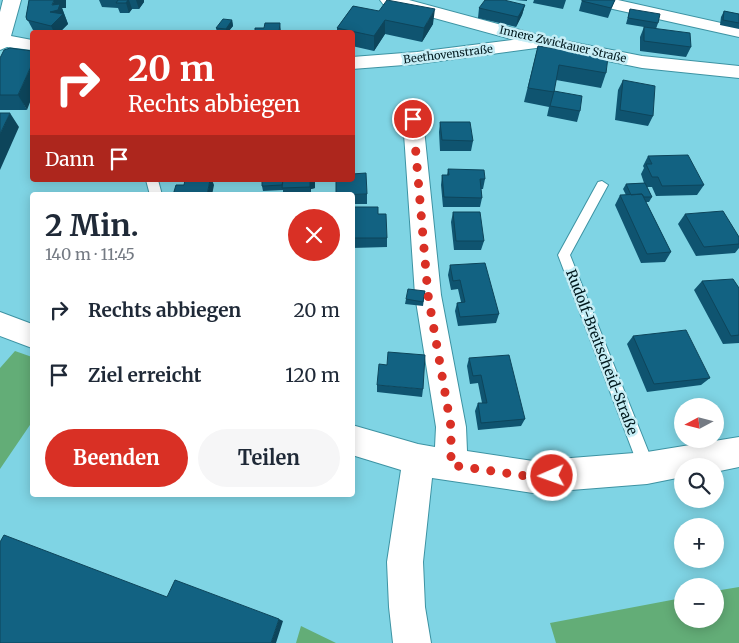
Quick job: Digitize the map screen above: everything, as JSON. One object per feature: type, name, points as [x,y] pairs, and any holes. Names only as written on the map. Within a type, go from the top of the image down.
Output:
[{"type":"street","points":[[12,0],[1,41],[30,45]]},
{"type":"street","name":"Innere Zwickauer Straße","points":[[389,0],[544,42],[642,62],[739,72]]},
{"type":"street","points":[[595,0],[739,32]]},
{"type":"street","name":"Beethovenstraße","points":[[355,63],[416,58],[544,42]]},
{"type":"street","points":[[413,119],[428,295],[451,427],[451,465]]},
{"type":"street","points":[[0,324],[30,335]]},
{"type":"street","points":[[355,441],[418,460],[533,477],[648,468],[739,452]]},
{"type":"street","points":[[412,643],[407,607],[405,562],[418,460]]},
{"type":"lane","name":"Rudolf-Breitscheid-Straße","points":[[602,185],[564,255],[648,468]]},
{"type":"green space","points":[[15,351],[30,356],[30,425],[0,469],[0,368]]},
{"type":"green space","points":[[739,587],[739,643],[556,643],[550,623],[674,600],[674,628],[724,628],[724,590]]},
{"type":"green space","points":[[301,626],[336,643],[296,643]]},
{"type":"building","points":[[29,0],[54,0],[52,5],[60,4],[58,10],[50,12],[63,14],[51,26],[27,20]]},
{"type":"building","points":[[118,0],[128,0],[126,3],[116,3]]},
{"type":"building","points":[[387,0],[435,9],[424,28],[385,20],[374,36],[355,32],[355,30],[337,28],[353,6],[379,11]]},
{"type":"building","points":[[485,0],[504,0],[525,5],[518,17],[479,8]]},
{"type":"building","points":[[582,0],[615,0],[611,8]]},
{"type":"building","points":[[630,9],[660,14],[658,23],[628,18]]},
{"type":"building","points":[[724,11],[739,14],[739,23],[723,20]]},
{"type":"building","points":[[223,19],[232,20],[226,29],[216,28]]},
{"type":"building","points":[[265,23],[280,23],[279,30],[255,30],[255,28],[264,28]]},
{"type":"building","points":[[644,27],[690,33],[691,47],[644,41]]},
{"type":"building","points":[[538,46],[608,57],[606,73],[559,65],[554,92],[528,88]]},
{"type":"building","points":[[10,48],[30,51],[30,68],[18,95],[0,95],[0,58],[4,50]]},
{"type":"building","points":[[623,80],[655,86],[653,116],[620,110]]},
{"type":"building","points":[[554,91],[582,96],[580,111],[550,106]]},
{"type":"building","points":[[0,113],[10,113],[0,134]]},
{"type":"building","points":[[440,122],[470,122],[473,141],[442,140]]},
{"type":"building","points":[[688,155],[704,185],[662,186],[658,177],[652,177],[646,164],[652,164],[648,156]]},
{"type":"building","points":[[448,169],[484,170],[485,179],[480,179],[482,198],[444,197],[442,175],[449,175]]},
{"type":"building","points":[[366,173],[367,194],[336,192],[336,182],[355,182],[355,174]]},
{"type":"building","points":[[185,182],[210,182],[208,192],[174,192],[176,185],[184,185]]},
{"type":"building","points":[[262,182],[283,182],[282,185],[262,186]]},
{"type":"building","points":[[283,182],[310,182],[310,187],[282,188]]},
{"type":"building","points":[[645,183],[652,197],[644,197],[642,194],[631,195],[626,184]]},
{"type":"building","points":[[642,194],[671,252],[647,254],[620,195]]},
{"type":"building","points":[[355,207],[378,207],[378,214],[386,214],[387,238],[355,238]]},
{"type":"building","points":[[723,211],[739,237],[739,244],[704,247],[685,214]]},
{"type":"building","points":[[453,212],[480,212],[484,241],[456,241]]},
{"type":"building","points":[[485,263],[499,314],[460,317],[457,303],[465,302],[460,280],[453,281],[450,265]]},
{"type":"building","points":[[733,279],[739,288],[739,335],[731,336],[702,281]]},
{"type":"building","points":[[408,289],[425,291],[423,302],[406,299]]},
{"type":"building","points":[[686,330],[710,378],[654,384],[633,336]]},
{"type":"building","points":[[388,352],[425,355],[423,389],[377,385],[379,364],[387,365]]},
{"type":"building","points":[[509,355],[525,419],[481,423],[478,403],[487,403],[481,375],[473,376],[469,358]]},
{"type":"building","points":[[4,535],[167,597],[175,580],[279,619],[271,643],[0,643],[0,542]]},
{"type":"route","points":[[413,119],[428,295],[451,427],[451,465],[533,477],[552,476]]}]
